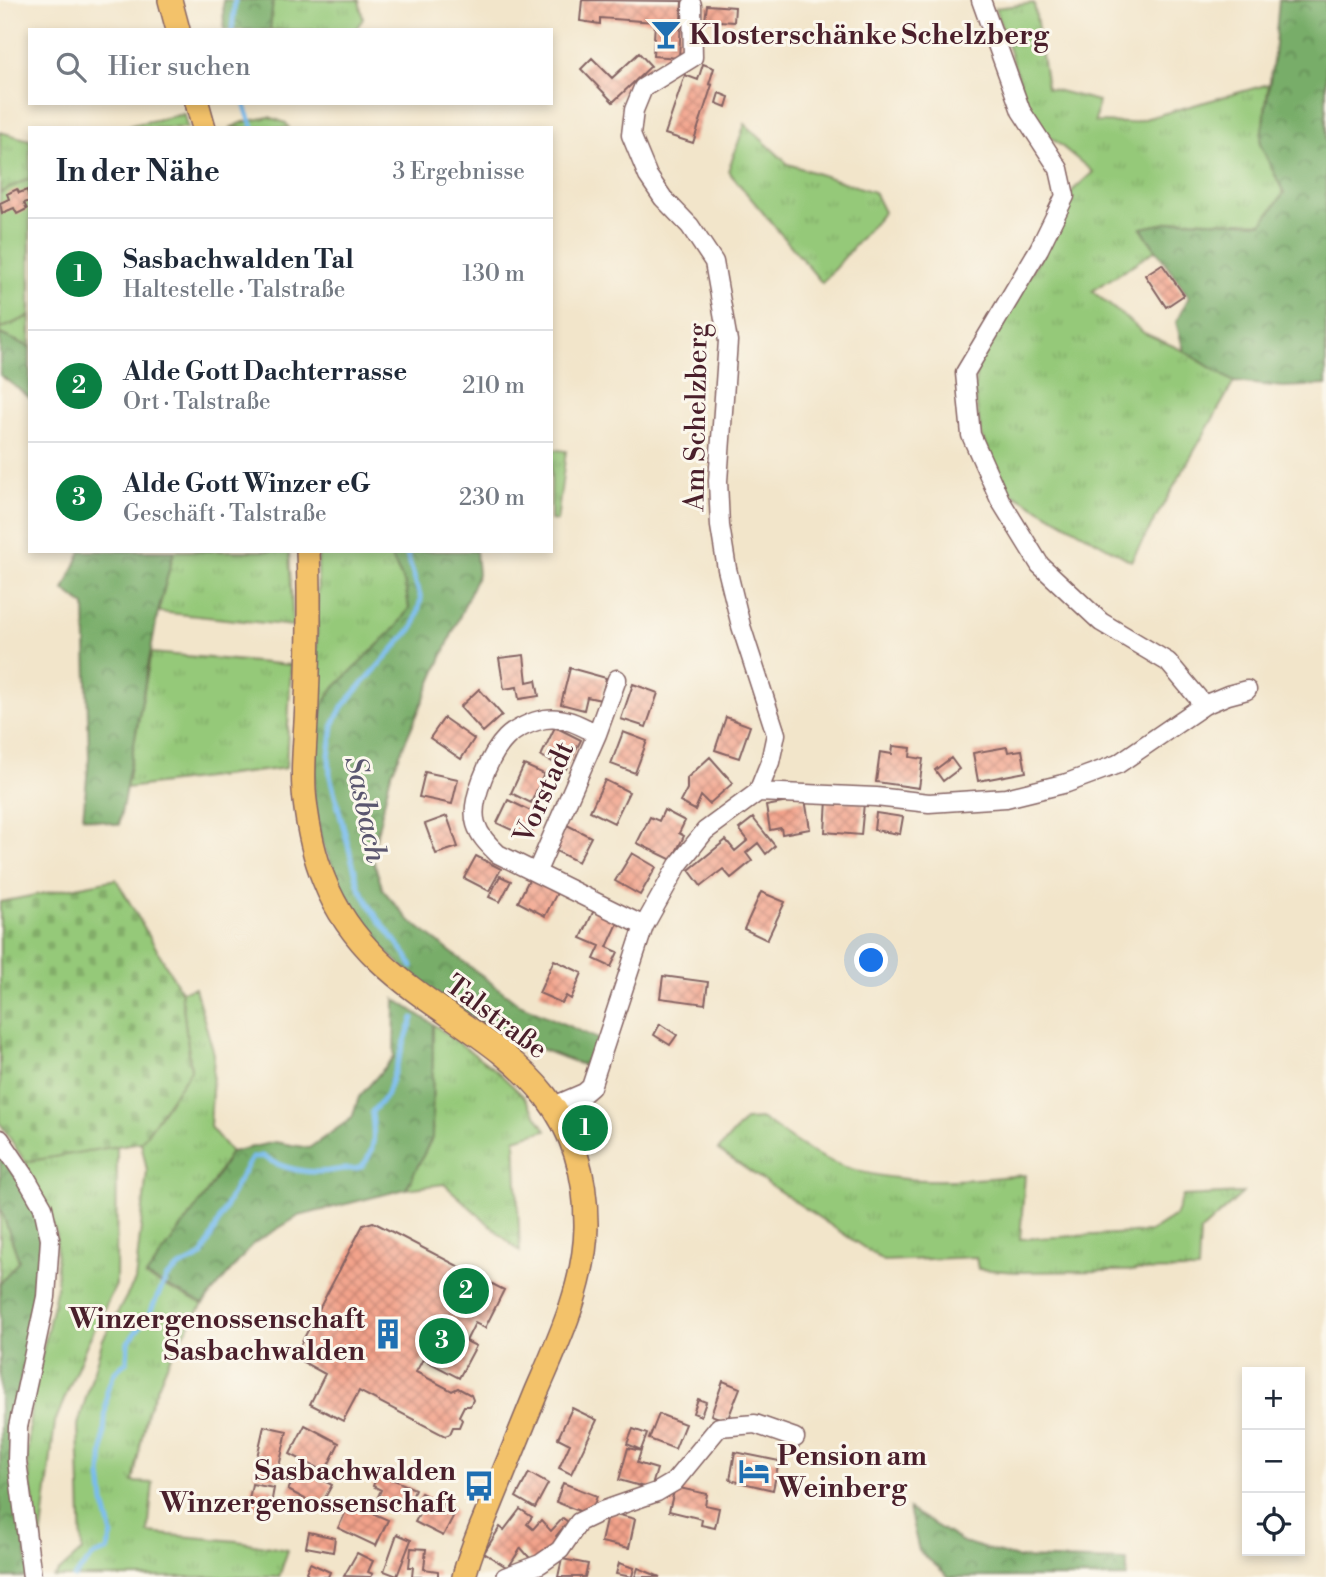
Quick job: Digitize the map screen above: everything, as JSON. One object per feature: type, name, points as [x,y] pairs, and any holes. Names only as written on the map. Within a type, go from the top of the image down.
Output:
[{"type":"main road","points":[[170,0],[177,28]]},
{"type":"main road","points":[[198,105],[203,126]]},
{"type":"main road","name":"Talstraße","points":[[308,553],[310,604],[304,800],[324,882],[353,934],[370,953],[431,1003],[476,1031],[514,1060],[537,1084],[566,1126],[583,1184],[586,1231],[580,1275],[557,1345],[481,1528],[464,1577]]},
{"type":"street","points":[[981,0],[1021,111],[1059,169],[1065,196],[1039,249],[965,373],[971,435],[1000,500],[1040,565],[1101,622],[1167,662],[1204,705]]},
{"type":"street","name":"Am Schelzberg","points":[[692,5],[693,57],[643,88],[634,110],[631,135],[648,176],[663,198],[690,226],[715,262],[728,341],[718,481],[720,526],[741,626],[776,734],[770,762],[758,792]]},
{"type":"street","name":"Vorstadt","points":[[537,872],[597,734],[617,679]]},
{"type":"street","points":[[554,1107],[591,1087],[644,926],[678,865],[705,831],[758,792],[876,797],[929,803],[1006,799],[1067,783],[1118,764],[1204,705],[1247,690]]},
{"type":"street","name":"Vorstadt","points":[[597,734],[571,720],[546,719],[528,725],[506,738],[480,786],[475,804],[475,822],[484,839],[498,854],[644,926]]},
{"type":"street","points":[[0,1139],[43,1208],[50,1239],[46,1297],[18,1427],[17,1461],[32,1577]]},
{"type":"street","points":[[505,1577],[540,1564],[560,1550],[579,1522],[657,1492],[674,1482],[719,1427],[755,1424],[795,1438]]},
{"type":"green space","points":[[223,0],[273,0],[270,28],[224,28]]},
{"type":"green space","points":[[273,0],[359,0],[363,19],[356,28],[270,28]]},
{"type":"green space","points":[[1279,0],[1326,0],[1326,385],[1283,387],[1234,382],[1184,351],[1176,322],[1189,297],[1141,228],[1182,220],[1262,223],[1284,193],[1260,144],[1274,55]]},
{"type":"green space","points":[[1034,3],[1047,88],[1098,101],[1095,122],[1130,123],[1269,84],[1260,144],[1284,193],[1262,223],[1182,220],[1141,229],[1156,250],[1092,291],[1144,333],[1184,351],[1234,382],[1131,561],[1003,488],[981,434],[974,389],[978,360],[1041,256],[1073,190],[1093,172],[1042,130],[1025,98],[995,8]]},
{"type":"green space","points":[[184,114],[187,126],[127,126]]},
{"type":"green space","points":[[269,117],[288,126],[235,126]]},
{"type":"green space","points":[[745,124],[788,164],[874,192],[884,212],[822,283],[728,171]]},
{"type":"green space","points":[[0,132],[28,139],[28,179],[0,193]]},
{"type":"green space","points":[[28,179],[28,317],[0,329],[0,193]]},
{"type":"green space","points":[[28,317],[28,346],[0,334],[0,329]]},
{"type":"green space","points":[[0,334],[28,346],[28,396],[0,375]]},
{"type":"green space","points":[[553,449],[566,451],[557,521],[553,520]]},
{"type":"green space","points":[[80,553],[173,553],[158,612],[119,825],[83,817],[89,758],[85,606],[64,590]]},
{"type":"green space","points":[[173,553],[289,553],[293,626],[158,612]]},
{"type":"green space","points":[[318,553],[389,553],[405,584],[409,608],[397,627],[316,718]]},
{"type":"green space","points":[[389,553],[476,553],[478,574],[390,777],[372,856],[383,890],[409,920],[519,1004],[598,1039],[590,1068],[494,1031],[428,989],[381,947],[343,889],[321,841],[314,799],[316,718],[331,691],[396,627],[409,608],[405,584]]},
{"type":"green space","points":[[151,653],[291,665],[286,768],[126,788]]},
{"type":"green space","points":[[116,879],[181,991],[191,1070],[141,1142],[25,1162],[0,1123],[0,902]]},
{"type":"green space","points":[[195,988],[214,1054],[210,1127],[231,1152],[206,1194],[146,1277],[203,1304],[172,1353],[147,1412],[133,1482],[153,1483],[148,1533],[237,1541],[288,1550],[279,1577],[53,1577],[82,1551],[78,1425],[103,1339],[135,1281],[147,1171],[141,1142],[191,1070],[181,991]]},
{"type":"green space","points":[[395,999],[433,1024],[432,1138],[406,1189],[299,1216],[254,1243],[203,1304],[146,1276],[206,1194],[231,1152],[275,1142],[309,1148],[352,1118],[359,1097],[394,1057]]},
{"type":"green space","points":[[433,1024],[497,1071],[524,1097],[546,1130],[515,1139],[520,1252],[444,1184],[406,1189],[432,1138]]},
{"type":"green space","points":[[762,1119],[812,1152],[862,1172],[916,1180],[1025,1175],[1020,1239],[1150,1232],[1175,1216],[1183,1196],[1243,1193],[1200,1232],[1198,1270],[1017,1272],[978,1269],[976,1257],[884,1261],[718,1150],[745,1120]]},
{"type":"green space","points":[[117,1145],[116,1285],[86,1346],[55,1422],[40,1550],[27,1459],[31,1404],[57,1286],[56,1234],[25,1162]]},
{"type":"green space","points":[[0,1148],[29,1195],[39,1221],[43,1257],[11,1432],[29,1577],[0,1577],[0,1284],[19,1260],[0,1207]]},
{"type":"green space","points":[[0,1207],[19,1261],[0,1284]]},
{"type":"green space","points":[[909,1509],[963,1542],[1017,1558],[1127,1561],[1127,1577],[949,1577],[919,1551]]},
{"type":"building","points":[[582,0],[682,1],[679,58],[653,56],[655,22],[600,18],[600,24],[580,21]]},
{"type":"building","points":[[707,5],[735,7],[734,22],[705,20]]},
{"type":"building","points":[[639,53],[651,66],[613,102],[581,69],[592,58],[612,78]]},
{"type":"building","points":[[703,64],[714,68],[709,84],[712,85],[693,143],[665,134],[685,75],[698,80]]},
{"type":"building","points":[[719,93],[729,97],[726,107],[716,103]]},
{"type":"building","points":[[17,189],[19,193],[27,190],[28,202],[24,203],[27,209],[17,214],[14,208],[2,213],[0,203],[9,199],[7,194]]},
{"type":"building","points":[[1162,264],[1184,295],[1166,307],[1145,275]]},
{"type":"building","points":[[524,655],[527,682],[536,680],[539,696],[519,699],[517,687],[504,689],[499,658]]},
{"type":"building","points":[[570,668],[606,678],[601,700],[587,697],[584,710],[561,704]]},
{"type":"building","points":[[633,684],[658,693],[646,727],[621,719]]},
{"type":"building","points":[[479,689],[502,715],[483,732],[460,707]]},
{"type":"building","points":[[726,717],[750,726],[739,758],[715,750]]},
{"type":"building","points":[[444,718],[474,739],[461,759],[430,738]]},
{"type":"building","points":[[555,727],[581,740],[566,769],[541,756]]},
{"type":"building","points":[[623,732],[647,741],[635,773],[611,764]]},
{"type":"building","points":[[893,746],[911,748],[910,757],[923,759],[919,788],[876,782],[880,752],[892,754]]},
{"type":"building","points":[[1007,747],[1008,752],[1022,750],[1026,772],[978,781],[973,753]]},
{"type":"building","points":[[710,757],[733,783],[709,804],[701,796],[695,810],[680,802],[687,789],[687,778]]},
{"type":"building","points":[[951,758],[959,769],[943,781],[935,770]]},
{"type":"building","points":[[524,765],[544,774],[531,803],[511,793]]},
{"type":"building","points":[[425,772],[458,779],[452,804],[419,797]]},
{"type":"building","points":[[605,780],[629,792],[614,823],[590,811]]},
{"type":"building","points":[[805,799],[810,829],[782,834],[781,828],[770,830],[766,806]]},
{"type":"building","points":[[508,800],[539,815],[529,838],[497,823]]},
{"type":"building","points":[[827,800],[864,803],[861,835],[825,832]]},
{"type":"building","points":[[664,810],[685,821],[679,833],[684,836],[672,860],[637,843],[650,817],[659,821]]},
{"type":"building","points":[[876,813],[903,817],[900,834],[874,830]]},
{"type":"building","points":[[447,816],[458,847],[436,854],[425,824]]},
{"type":"building","points":[[753,818],[775,846],[766,854],[758,843],[746,853],[752,861],[731,878],[723,869],[701,886],[689,870],[726,840],[735,851],[748,840],[739,829]]},
{"type":"building","points":[[567,825],[591,837],[578,862],[554,850]]},
{"type":"building","points":[[632,853],[656,867],[640,895],[615,881]]},
{"type":"building","points":[[476,856],[501,869],[489,891],[464,878]]},
{"type":"building","points":[[500,876],[511,881],[500,902],[489,897]]},
{"type":"building","points":[[530,877],[558,891],[545,916],[518,902]]},
{"type":"building","points":[[761,892],[785,902],[767,940],[744,929]]},
{"type":"building","points":[[594,910],[619,921],[607,947],[618,952],[611,967],[594,959],[600,946],[581,938]]},
{"type":"building","points":[[554,960],[582,973],[571,999],[566,996],[562,1003],[539,993]]},
{"type":"building","points":[[663,976],[708,982],[705,1004],[660,998]]},
{"type":"building","points":[[660,1024],[677,1035],[670,1045],[654,1035]]},
{"type":"building","points":[[590,1121],[595,1133],[589,1135],[584,1123]]},
{"type":"building","name":"Winzergenossenschaft Sasbachwalden","points":[[373,1222],[504,1290],[485,1328],[475,1323],[466,1341],[476,1346],[459,1378],[423,1359],[416,1372],[452,1391],[458,1388],[471,1395],[473,1400],[470,1406],[464,1406],[459,1416],[462,1420],[459,1427],[453,1427],[450,1434],[445,1436],[359,1391],[343,1421],[310,1404],[325,1374],[294,1357],[363,1225]]},
{"type":"building","points":[[723,1381],[740,1388],[727,1421],[711,1415]]},
{"type":"building","points":[[698,1399],[706,1402],[701,1416],[693,1413]]},
{"type":"building","points":[[572,1408],[597,1420],[571,1474],[559,1468],[570,1444],[558,1438]]},
{"type":"building","points":[[659,1414],[685,1424],[675,1449],[649,1439]]},
{"type":"building","points":[[305,1425],[339,1443],[325,1472],[290,1454]]},
{"type":"building","points":[[264,1426],[287,1431],[276,1480],[253,1475]]},
{"type":"building","points":[[633,1429],[647,1434],[641,1450],[627,1444]]},
{"type":"building","points":[[628,1448],[641,1451],[637,1463],[657,1469],[651,1489],[619,1480]]},
{"type":"building","name":"Pension am Weinberg","points":[[735,1452],[779,1461],[773,1490],[730,1480]]},
{"type":"building","points":[[300,1468],[332,1485],[320,1507],[288,1490]]},
{"type":"building","points":[[378,1473],[415,1489],[410,1502],[400,1498],[395,1509],[376,1501],[381,1490],[373,1486]]},
{"type":"building","points":[[529,1473],[548,1484],[535,1508],[516,1497]]},
{"type":"building","points":[[563,1483],[597,1496],[592,1510],[587,1514],[556,1502]]},
{"type":"building","points":[[252,1484],[274,1488],[270,1510],[248,1505]]},
{"type":"building","points":[[675,1487],[707,1494],[705,1505],[719,1508],[715,1528],[701,1525],[702,1519],[669,1511]]},
{"type":"building","points":[[421,1493],[456,1511],[443,1536],[415,1522],[424,1505],[417,1501]]},
{"type":"building","points":[[350,1503],[388,1520],[376,1546],[338,1528]]},
{"type":"building","points":[[520,1509],[532,1517],[527,1524],[533,1529],[541,1520],[551,1531],[563,1518],[568,1522],[556,1536],[560,1541],[535,1564],[521,1548],[508,1568],[484,1553],[500,1527],[504,1530]]},
{"type":"building","points":[[608,1512],[635,1519],[629,1548],[601,1542]]},
{"type":"building","points":[[309,1532],[335,1538],[333,1552],[306,1547]]},
{"type":"building","points":[[397,1534],[411,1540],[397,1576],[384,1571]]},
{"type":"building","points":[[411,1548],[426,1549],[424,1569],[438,1571],[438,1577],[412,1577],[413,1567],[409,1567]]},
{"type":"building","points":[[357,1553],[373,1561],[368,1572],[373,1574],[371,1577],[344,1576]]},
{"type":"building","points":[[562,1559],[588,1564],[585,1577],[558,1577]]},
{"type":"building","points":[[310,1563],[330,1572],[328,1577],[307,1577]]},
{"type":"building","points":[[619,1563],[634,1568],[632,1577],[616,1574]]},
{"type":"building","points":[[638,1568],[660,1577],[635,1577]]},
{"type":"waterway","name":"Sasbach","points":[[232,28],[235,0]]},
{"type":"waterway","name":"Sasbach","points":[[245,105],[252,126]]},
{"type":"waterway","name":"Sasbach","points":[[407,553],[421,599],[414,626],[342,707],[333,725],[329,756],[330,776],[359,887],[412,967]]},
{"type":"waterway","name":"Sasbach","points":[[74,1577],[93,1556],[107,1551],[112,1535],[101,1475],[107,1391],[114,1373],[127,1361],[128,1342],[147,1318],[167,1277],[202,1256],[252,1158],[262,1156],[280,1165],[307,1171],[353,1169],[363,1165],[373,1143],[372,1112],[386,1096],[413,1018]]},
{"type":"place","name":"Klosterschänke Schelzberg","points":[[666,34]]},
{"type":"place","name":"Sasbachwalden Tal","points":[[585,1128]]},
{"type":"place","name":"Alde Gott Dachterrasse","points":[[466,1291]]},
{"type":"place","name":"Winzergenossenschaft Sasbachwalden","points":[[388,1334]]},
{"type":"place","name":"Alde Gott Winzer eG","points":[[442,1341]]},
{"type":"place","name":"Pension am Weinberg","points":[[754,1471]]},
{"type":"place","name":"Sasbachwalden Winzergenossenschaft","points":[[479,1486]]}]
